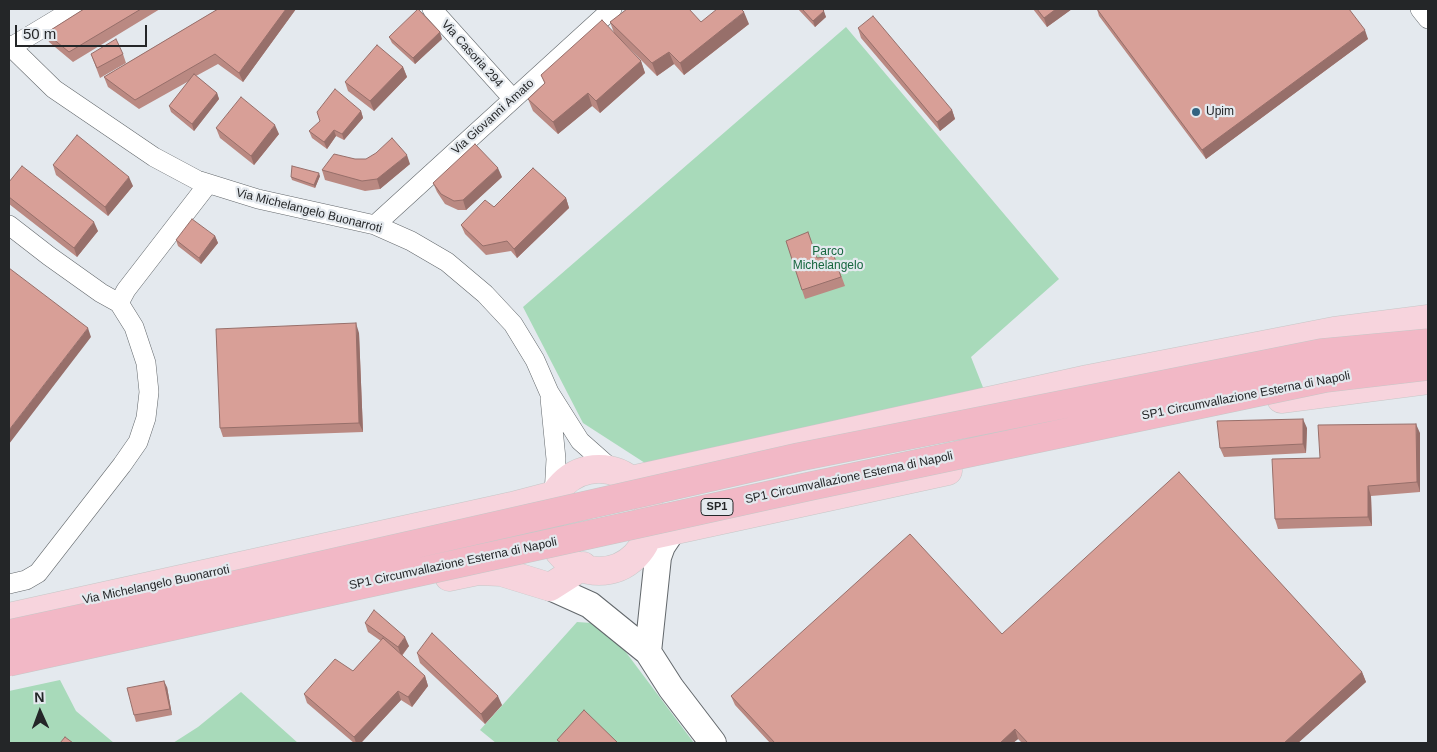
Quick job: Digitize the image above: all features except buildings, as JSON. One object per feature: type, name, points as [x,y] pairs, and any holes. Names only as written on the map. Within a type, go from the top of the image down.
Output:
[{"type":"highway","name":"SP1 Circumvallazione Esterna di Napoli","points":[[9,634],[218,589],[799,458],[1321,353],[1428,343]]},
{"type":"highway","name":"SP1 Circumvallazione Esterna di Napoli","points":[[9,662],[811,486],[1316,380],[1428,366]]},
{"type":"main road","points":[[623,476],[1088,379],[1334,331],[1428,319]]},
{"type":"main road","points":[[655,537],[647,503],[641,490],[623,476],[598,469],[580,472],[565,481],[554,495],[548,512],[548,530],[554,546],[566,560],[596,572],[610,570],[624,565],[636,557],[655,537],[1279,399],[1428,380]]},
{"type":"main road","name":"Via Michelangelo Buonarroti","points":[[9,617],[512,506],[554,495]]},
{"type":"main road","points":[[9,675],[298,609],[478,571],[501,572],[550,587],[583,566]]},
{"type":"street","name":"Via Michelangelo Buonarroti","points":[[74,9],[10,46],[54,89],[154,157],[197,180],[258,199],[375,225],[411,241],[447,262],[485,294],[513,324],[535,360],[549,392],[580,441],[623,476]]},
{"type":"street","name":"Via Casoria 294","points":[[432,9],[513,99]]},
{"type":"street","name":"Via Giovanni Amato","points":[[375,225],[612,9]]},
{"type":"street","points":[[1420,9],[1428,19]]},
{"type":"street","points":[[119,303],[126,290],[208,184]]},
{"type":"street","points":[[9,225],[101,293],[119,303],[134,327],[146,363],[149,392],[146,418],[138,442],[38,573],[26,580],[9,584]]},
{"type":"street","name":"Via Michelangelo Buonarroti","points":[[549,392],[556,459],[554,495]]},
{"type":"street","points":[[648,652],[658,557],[662,546],[655,537]]},
{"type":"street","points":[[583,566],[590,605]]},
{"type":"street","points":[[550,587],[590,605],[648,652],[671,688],[713,743]]},
{"type":"green space","name":"Parco Michelangelo","points":[[846,27],[1059,279],[971,357],[986,395],[645,463],[583,423],[523,307]]},
{"type":"green space","points":[[577,622],[592,623],[622,647],[694,743],[496,743],[480,730]]},
{"type":"green space","points":[[60,680],[76,711],[114,743],[9,743],[9,691]]},
{"type":"green space","points":[[241,692],[298,743],[173,743],[198,727]]},
{"type":"place","name":"Upim","points":[[1196,112]]}]
